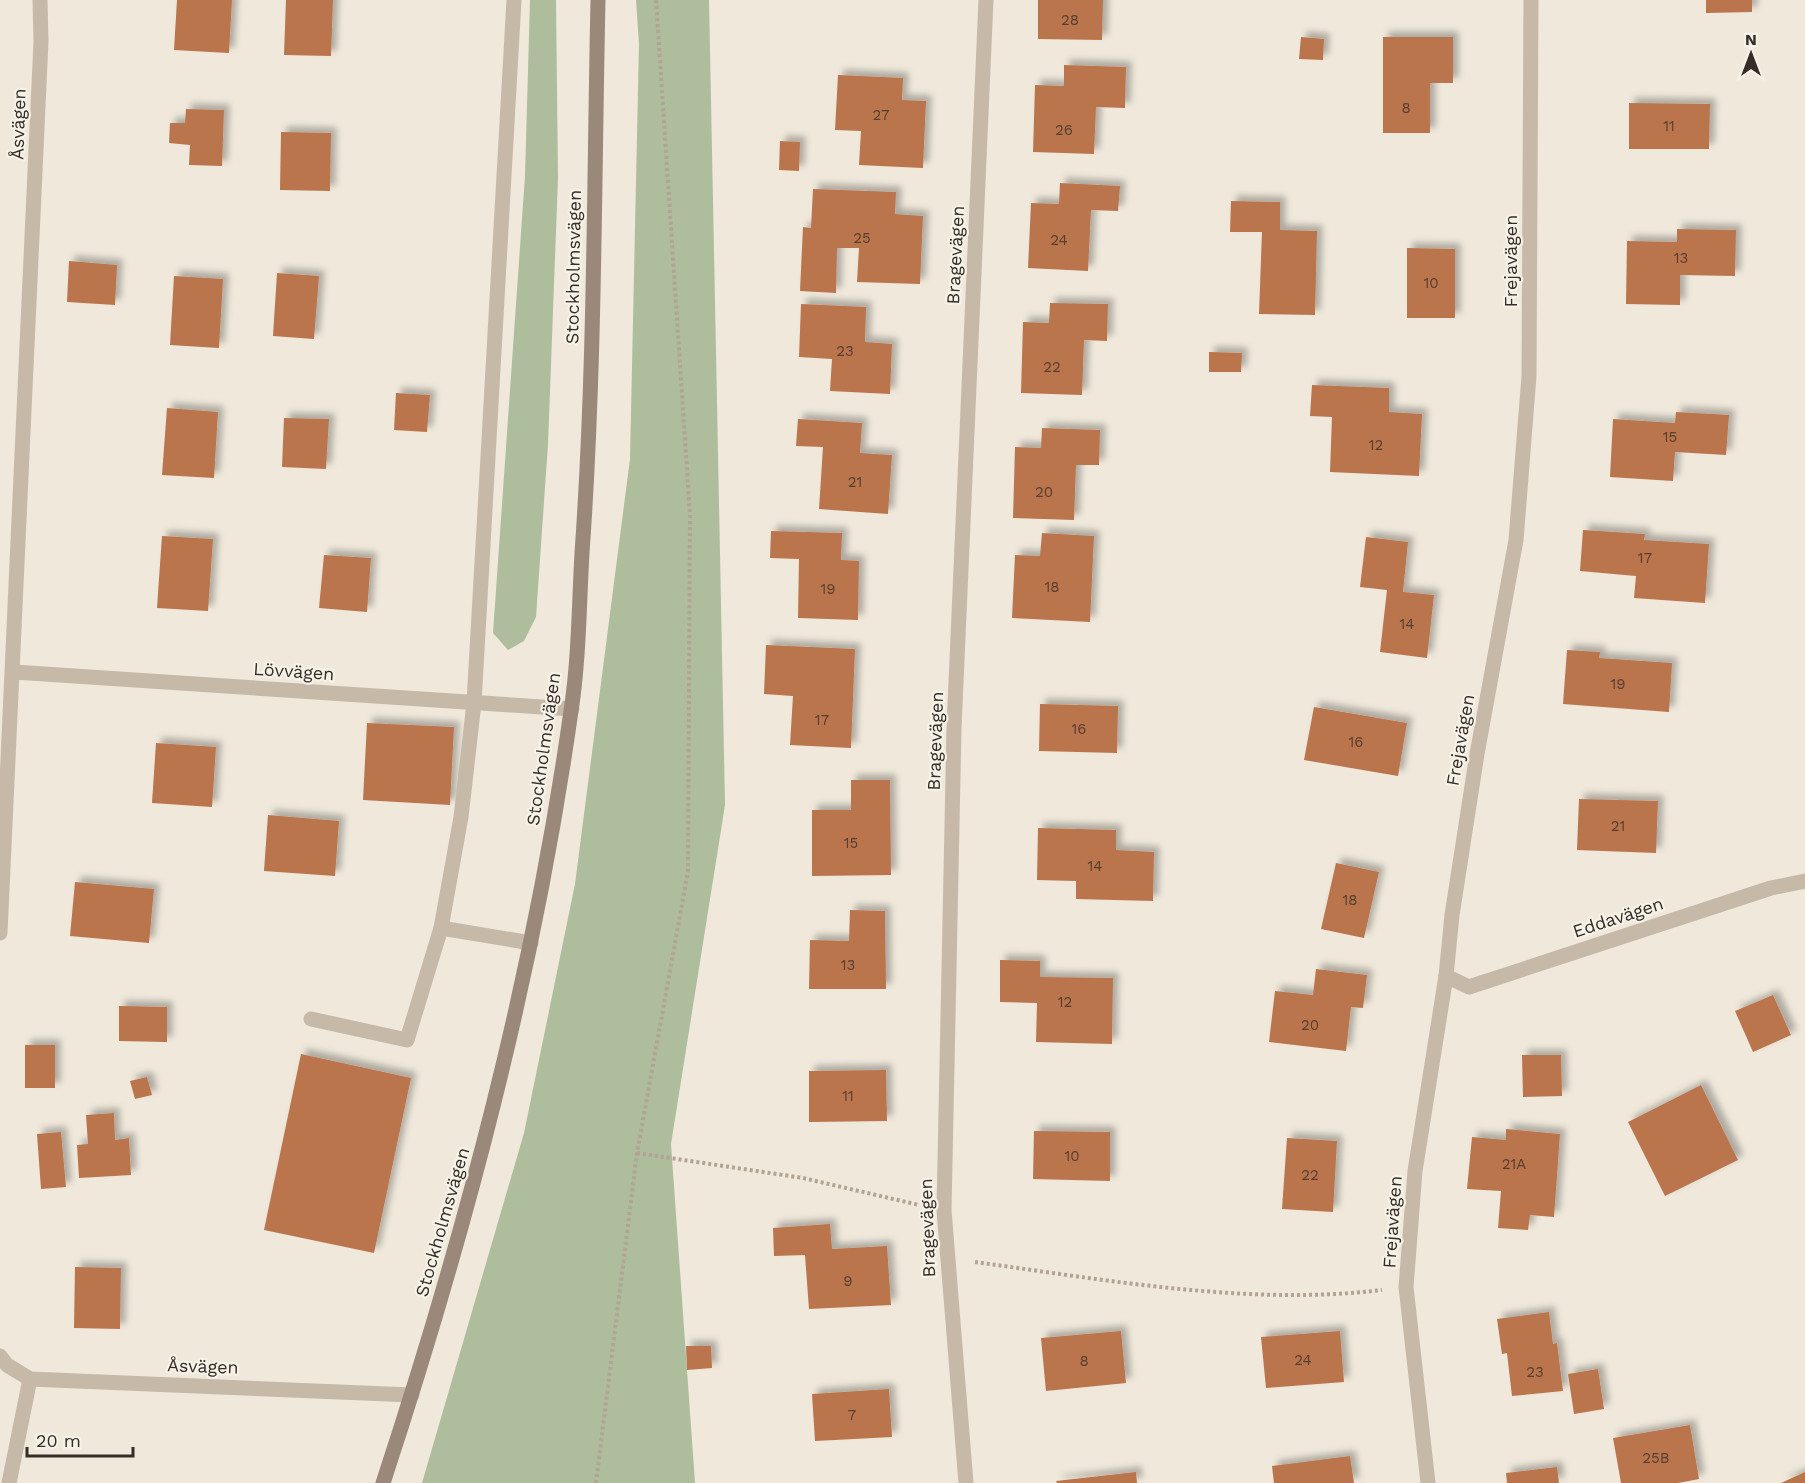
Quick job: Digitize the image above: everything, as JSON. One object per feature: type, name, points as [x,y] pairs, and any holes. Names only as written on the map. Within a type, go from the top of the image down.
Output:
[{"type":"main road","name":"Stockholmsvägen","points":[[383,1483],[412,1395],[480,1164],[531,943],[572,709],[590,446],[598,0]]},
{"type":"street","name":"Åsvägen","points":[[0,933],[14,672],[40,53],[40,0]]},
{"type":"street","points":[[311,1019],[407,1040],[441,928],[461,817],[474,703],[514,0]]},
{"type":"street","name":"Bragevägen","points":[[966,1483],[944,1210],[954,728],[986,0]]},
{"type":"street","name":"Frejavägen","points":[[1428,1483],[1406,1287],[1415,1171],[1446,976],[1452,915],[1477,754],[1516,540],[1529,376],[1531,0]]},
{"type":"street","name":"Lövvägen","points":[[14,672],[572,709]]},
{"type":"street","name":"Eddavägen","points":[[1446,976],[1468,987],[1771,888],[1805,881]]},
{"type":"street","points":[[441,928],[531,943]]},
{"type":"street","points":[[0,1356],[7,1365],[30,1379],[9,1483]]},
{"type":"street","name":"Åsvägen","points":[[30,1379],[412,1395]]},
{"type":"path","points":[[596,1483],[637,1153],[688,871],[690,516],[656,0]]},
{"type":"path","points":[[637,1153],[803,1178],[944,1210]]},
{"type":"path","points":[[947,1258],[1192,1292],[1351,1294],[1406,1287]]},
{"type":"green space","points":[[530,0],[556,0],[558,178],[548,444],[536,617],[524,641],[508,650],[493,633],[525,176]]},
{"type":"green space","points":[[636,0],[709,0],[725,805],[671,1144],[695,1483],[422,1483],[524,1133],[575,884],[630,459],[639,44]]},
{"type":"building","points":[[177,0],[232,0],[229,53],[174,50]]},
{"type":"building","points":[[286,0],[333,0],[331,56],[284,55]]},
{"type":"building","points":[[1038,0],[1103,0],[1102,40],[1038,39]]},
{"type":"building","points":[[1706,0],[1752,0],[1752,12],[1706,13]]},
{"type":"building","points":[[1301,37],[1324,39],[1323,60],[1299,59]]},
{"type":"building","points":[[1383,37],[1453,37],[1453,83],[1430,83],[1430,133],[1383,133]]},
{"type":"building","points":[[1064,65],[1126,67],[1125,108],[1096,107],[1094,154],[1033,152],[1035,85],[1064,86]]},
{"type":"building","points":[[838,75],[903,78],[902,100],[926,101],[923,168],[859,165],[861,131],[835,130]]},
{"type":"building","points":[[1629,103],[1710,104],[1709,149],[1629,149]]},
{"type":"building","points":[[186,109],[224,110],[222,166],[189,165],[190,145],[169,143],[170,123],[185,123]]},
{"type":"building","points":[[281,132],[331,133],[330,191],[280,190]]},
{"type":"building","points":[[780,141],[800,142],[799,171],[779,170]]},
{"type":"building","points":[[1060,183],[1120,186],[1118,211],[1091,210],[1088,271],[1028,268],[1031,203],[1059,204]]},
{"type":"building","points":[[813,189],[896,192],[895,214],[923,216],[920,284],[857,282],[859,248],[837,248],[836,293],[800,291],[803,227],[811,228]]},
{"type":"building","points":[[1231,201],[1280,202],[1280,230],[1317,231],[1315,315],[1259,314],[1262,232],[1230,232]]},
{"type":"building","points":[[1677,229],[1736,230],[1735,276],[1680,275],[1680,305],[1626,304],[1627,241],[1677,242]]},
{"type":"building","points":[[1407,248],[1455,249],[1455,318],[1407,318]]},
{"type":"building","points":[[69,261],[117,265],[115,305],[67,302]]},
{"type":"building","points":[[277,273],[319,276],[314,339],[273,336]]},
{"type":"building","points":[[174,276],[223,279],[219,348],[170,345]]},
{"type":"building","points":[[1050,303],[1108,304],[1107,341],[1084,340],[1082,395],[1021,393],[1023,322],[1049,323]]},
{"type":"building","points":[[801,304],[866,307],[865,342],[892,344],[890,394],[830,391],[832,359],[799,357]]},
{"type":"building","points":[[1209,352],[1242,353],[1241,372],[1209,372]]},
{"type":"building","points":[[1312,385],[1389,388],[1389,412],[1422,414],[1419,476],[1330,472],[1332,417],[1310,416]]},
{"type":"building","points":[[396,393],[430,395],[427,432],[394,430]]},
{"type":"building","points":[[167,408],[218,412],[214,478],[162,475]]},
{"type":"building","points":[[1676,412],[1729,415],[1726,455],[1675,452],[1673,481],[1610,477],[1613,419],[1675,423]]},
{"type":"building","points":[[284,418],[329,419],[326,469],[282,467]]},
{"type":"building","points":[[798,419],[862,423],[860,453],[892,455],[888,514],[819,509],[823,447],[796,446]]},
{"type":"building","points":[[1042,428],[1100,430],[1099,465],[1076,465],[1074,520],[1013,518],[1015,447],[1041,448]]},
{"type":"building","points":[[1583,530],[1645,534],[1644,540],[1709,544],[1705,603],[1634,598],[1636,576],[1580,571]]},
{"type":"building","points":[[771,531],[842,533],[841,560],[859,561],[858,620],[798,618],[799,559],[770,558]]},
{"type":"building","points":[[1042,533],[1094,536],[1090,622],[1012,618],[1015,555],[1040,556]]},
{"type":"building","points":[[162,536],[213,539],[208,611],[157,608]]},
{"type":"building","points":[[1366,537],[1408,542],[1403,592],[1434,595],[1427,658],[1380,652],[1387,590],[1360,587]]},
{"type":"building","points":[[324,555],[371,558],[367,612],[319,608]]},
{"type":"building","points":[[766,645],[855,649],[851,748],[790,745],[793,696],[764,694]]},
{"type":"building","points":[[1567,650],[1600,652],[1599,658],[1672,663],[1669,712],[1563,704]]},
{"type":"building","points":[[1040,704],[1118,706],[1117,753],[1039,751]]},
{"type":"building","points":[[1314,707],[1407,723],[1398,776],[1304,760]]},
{"type":"building","points":[[367,723],[454,727],[450,805],[363,800]]},
{"type":"building","points":[[156,743],[216,747],[212,807],[152,803]]},
{"type":"building","points":[[851,780],[890,780],[891,875],[812,876],[812,810],[851,810]]},
{"type":"building","points":[[1579,799],[1658,801],[1656,853],[1577,850]]},
{"type":"building","points":[[268,815],[339,821],[335,876],[264,871]]},
{"type":"building","points":[[1038,828],[1116,830],[1116,850],[1154,852],[1153,901],[1076,899],[1076,881],[1037,880]]},
{"type":"building","points":[[1336,863],[1379,872],[1364,938],[1321,929]]},
{"type":"building","points":[[75,882],[154,889],[149,943],[70,936]]},
{"type":"building","points":[[850,910],[885,911],[886,989],[809,989],[810,940],[849,941]]},
{"type":"building","points":[[1000,960],[1040,961],[1040,977],[1113,978],[1112,1044],[1036,1042],[1037,1003],[1000,1002]]},
{"type":"building","points":[[1316,969],[1367,975],[1363,1008],[1351,1007],[1346,1051],[1269,1042],[1275,991],[1313,995]]},
{"type":"building","points":[[1773,995],[1791,1035],[1753,1052],[1735,1011]]},
{"type":"building","points":[[119,1006],[167,1007],[167,1042],[119,1041]]},
{"type":"building","points":[[25,1045],[55,1045],[55,1088],[25,1088]]},
{"type":"building","points":[[301,1054],[411,1078],[374,1253],[264,1230]]},
{"type":"building","points":[[1522,1055],[1561,1055],[1562,1096],[1523,1097]]},
{"type":"building","points":[[886,1070],[887,1121],[809,1122],[809,1071]]},
{"type":"building","points":[[147,1077],[152,1095],[135,1099],[130,1081]]},
{"type":"building","points":[[1701,1085],[1738,1160],[1665,1196],[1628,1122]]},
{"type":"building","points":[[114,1113],[115,1140],[129,1138],[131,1175],[79,1178],[77,1145],[88,1144],[86,1115]]},
{"type":"building","points":[[1506,1129],[1560,1134],[1554,1217],[1530,1215],[1528,1230],[1498,1228],[1501,1191],[1467,1189],[1472,1137],[1506,1140]]},
{"type":"building","points":[[1034,1131],[1110,1132],[1110,1181],[1033,1179]]},
{"type":"building","points":[[61,1132],[66,1187],[41,1189],[37,1134]]},
{"type":"building","points":[[1287,1138],[1337,1141],[1333,1212],[1282,1209]]},
{"type":"building","points":[[830,1224],[832,1249],[887,1246],[891,1305],[809,1309],[805,1255],[774,1256],[773,1228]]},
{"type":"building","points":[[75,1267],[121,1268],[120,1329],[74,1328]]},
{"type":"building","points":[[1549,1312],[1553,1344],[1557,1343],[1563,1391],[1512,1396],[1507,1353],[1502,1354],[1497,1319]]},
{"type":"building","points":[[1121,1331],[1126,1383],[1046,1391],[1041,1338]]},
{"type":"building","points":[[1340,1331],[1344,1382],[1266,1388],[1261,1337]]},
{"type":"building","points":[[686,1346],[711,1346],[712,1368],[687,1370]]},
{"type":"building","points":[[1598,1369],[1604,1409],[1574,1414],[1568,1374]]},
{"type":"building","points":[[889,1389],[892,1437],[815,1441],[812,1394]]},
{"type":"building","points":[[1690,1425],[1699,1479],[1678,1483],[1621,1483],[1613,1438]]},
{"type":"building","points":[[1350,1456],[1354,1483],[1274,1483],[1272,1466]]},
{"type":"building","points":[[1557,1467],[1559,1483],[1507,1483],[1506,1473]]},
{"type":"building","points":[[1136,1472],[1137,1483],[1057,1483],[1056,1481]]},
{"type":"building","points":[[1805,1472],[1805,1483],[1781,1483]]}]
